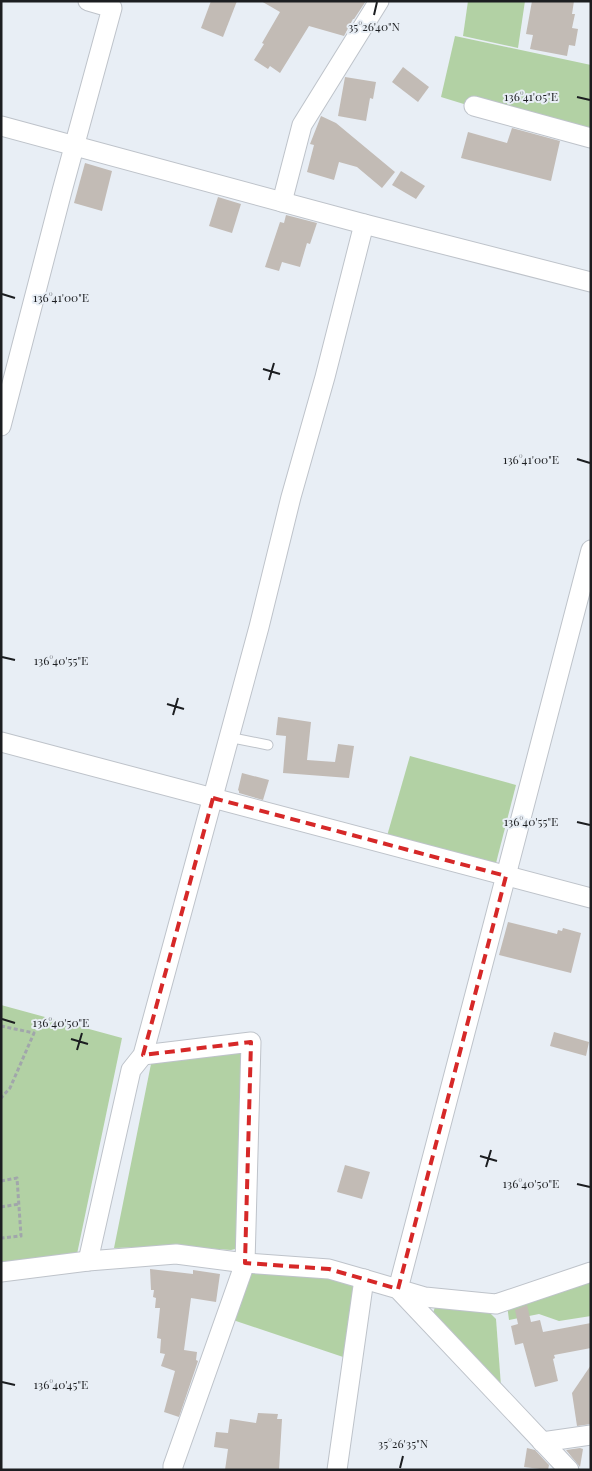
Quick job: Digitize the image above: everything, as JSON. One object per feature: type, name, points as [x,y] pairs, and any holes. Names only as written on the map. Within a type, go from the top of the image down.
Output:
[{"type":"street","points":[[1,426],[112,8],[88,1]]},
{"type":"street","points":[[282,202],[302,125],[379,1]]},
{"type":"street","points":[[474,106],[591,138]]},
{"type":"street","points":[[1,126],[364,224],[591,282]]},
{"type":"street","points":[[88,1261],[131,1070],[143,1055],[259,628],[291,497],[325,377],[364,224]]},
{"type":"street","points":[[398,1289],[591,550]]},
{"type":"street","points":[[1,742],[591,898]]},
{"type":"street","points":[[143,1055],[251,1042],[245,1263],[173,1470]]},
{"type":"street","points":[[1,1272],[88,1261],[176,1254],[245,1263],[329,1269],[426,1297],[496,1304],[591,1272]]},
{"type":"street","points":[[337,1470],[364,1279]]},
{"type":"street","points":[[398,1289],[569,1470]]},
{"type":"street","points":[[542,1442],[591,1434]]},
{"type":"lane","points":[[228,737],[268,745]]},
{"type":"path","points":[[1,1026],[34,1033],[10,1088],[1,1098]]},
{"type":"path","points":[[1,1182],[17,1178],[21,1236],[1,1238]]},
{"type":"path","points":[[1,1207],[19,1204]]},
{"type":"highlighted area","points":[[213,798],[506,876],[398,1289],[329,1269],[245,1263],[251,1042],[143,1055]]},
{"type":"green space","points":[[468,1],[525,1],[518,48],[463,36]]},
{"type":"green space","points":[[455,36],[591,65],[591,132],[467,105],[441,97]]},
{"type":"green space","points":[[410,756],[516,785],[495,867],[387,836]]},
{"type":"green space","points":[[1,1005],[122,1038],[77,1254],[1,1265]]},
{"type":"green space","points":[[234,1049],[243,1052],[239,1248],[231,1250],[175,1246],[114,1248],[151,1064]]},
{"type":"green space","points":[[260,1269],[360,1282],[352,1360],[233,1320],[252,1273]]},
{"type":"green space","points":[[591,1279],[591,1316],[559,1321],[539,1314],[509,1320],[507,1305]]},
{"type":"green space","points":[[436,1304],[486,1309],[496,1319],[501,1386],[432,1316]]},
{"type":"building","points":[[211,1],[237,1],[223,37],[201,28]]},
{"type":"building","points":[[261,1],[366,1],[344,36],[309,26],[280,73],[270,66],[268,69],[254,60],[280,12]]},
{"type":"building","points":[[532,1],[574,1],[572,14],[575,14],[572,28],[578,29],[575,46],[569,45],[567,56],[530,49],[533,35],[526,34]]},
{"type":"building","points":[[403,67],[429,87],[418,102],[392,82]]},
{"type":"building","points":[[345,77],[376,82],[373,99],[370,98],[366,121],[338,116]]},
{"type":"building","points":[[321,116],[336,123],[395,172],[382,188],[357,167],[339,162],[334,180],[307,172],[314,145],[310,144]]},
{"type":"building","points":[[512,128],[560,141],[551,181],[461,158],[468,132],[507,143]]},
{"type":"building","points":[[85,163],[112,171],[102,211],[74,203]]},
{"type":"building","points":[[401,171],[425,186],[416,199],[392,185]]},
{"type":"building","points":[[218,197],[241,204],[232,233],[209,226]]},
{"type":"building","points":[[286,215],[317,223],[310,244],[307,243],[300,267],[282,262],[279,271],[265,267],[280,222],[284,223]]},
{"type":"building","points":[[278,717],[311,722],[307,760],[335,762],[338,744],[354,746],[349,778],[283,773],[286,736],[276,735]]},
{"type":"building","points":[[242,773],[269,780],[263,800],[239,793]]},
{"type":"building","points":[[508,922],[557,934],[558,930],[562,931],[563,928],[581,933],[571,973],[499,955]]},
{"type":"building","points":[[554,1032],[589,1042],[586,1056],[550,1046]]},
{"type":"building","points":[[345,1165],[370,1172],[362,1199],[337,1192]]},
{"type":"building","points":[[150,1269],[193,1274],[193,1270],[220,1274],[216,1302],[191,1298],[184,1350],[197,1352],[196,1360],[198,1361],[179,1417],[164,1412],[175,1371],[161,1366],[165,1354],[160,1353],[161,1339],[157,1338],[160,1308],[155,1308],[156,1298],[153,1297],[154,1290],[151,1290]]},
{"type":"building","points":[[527,1305],[531,1322],[540,1320],[543,1332],[591,1323],[591,1348],[554,1355],[555,1358],[553,1359],[558,1381],[535,1387],[523,1343],[515,1345],[511,1326],[518,1324],[515,1310]]},
{"type":"building","points":[[591,1365],[591,1424],[577,1426],[572,1393]]},
{"type":"building","points":[[258,1413],[278,1414],[277,1419],[282,1419],[279,1470],[225,1470],[228,1449],[214,1447],[216,1432],[228,1433],[230,1419],[256,1423]]},
{"type":"building","points":[[527,1448],[535,1450],[549,1465],[548,1470],[524,1467]]},
{"type":"building","points":[[583,1449],[580,1467],[566,1450]]}]
